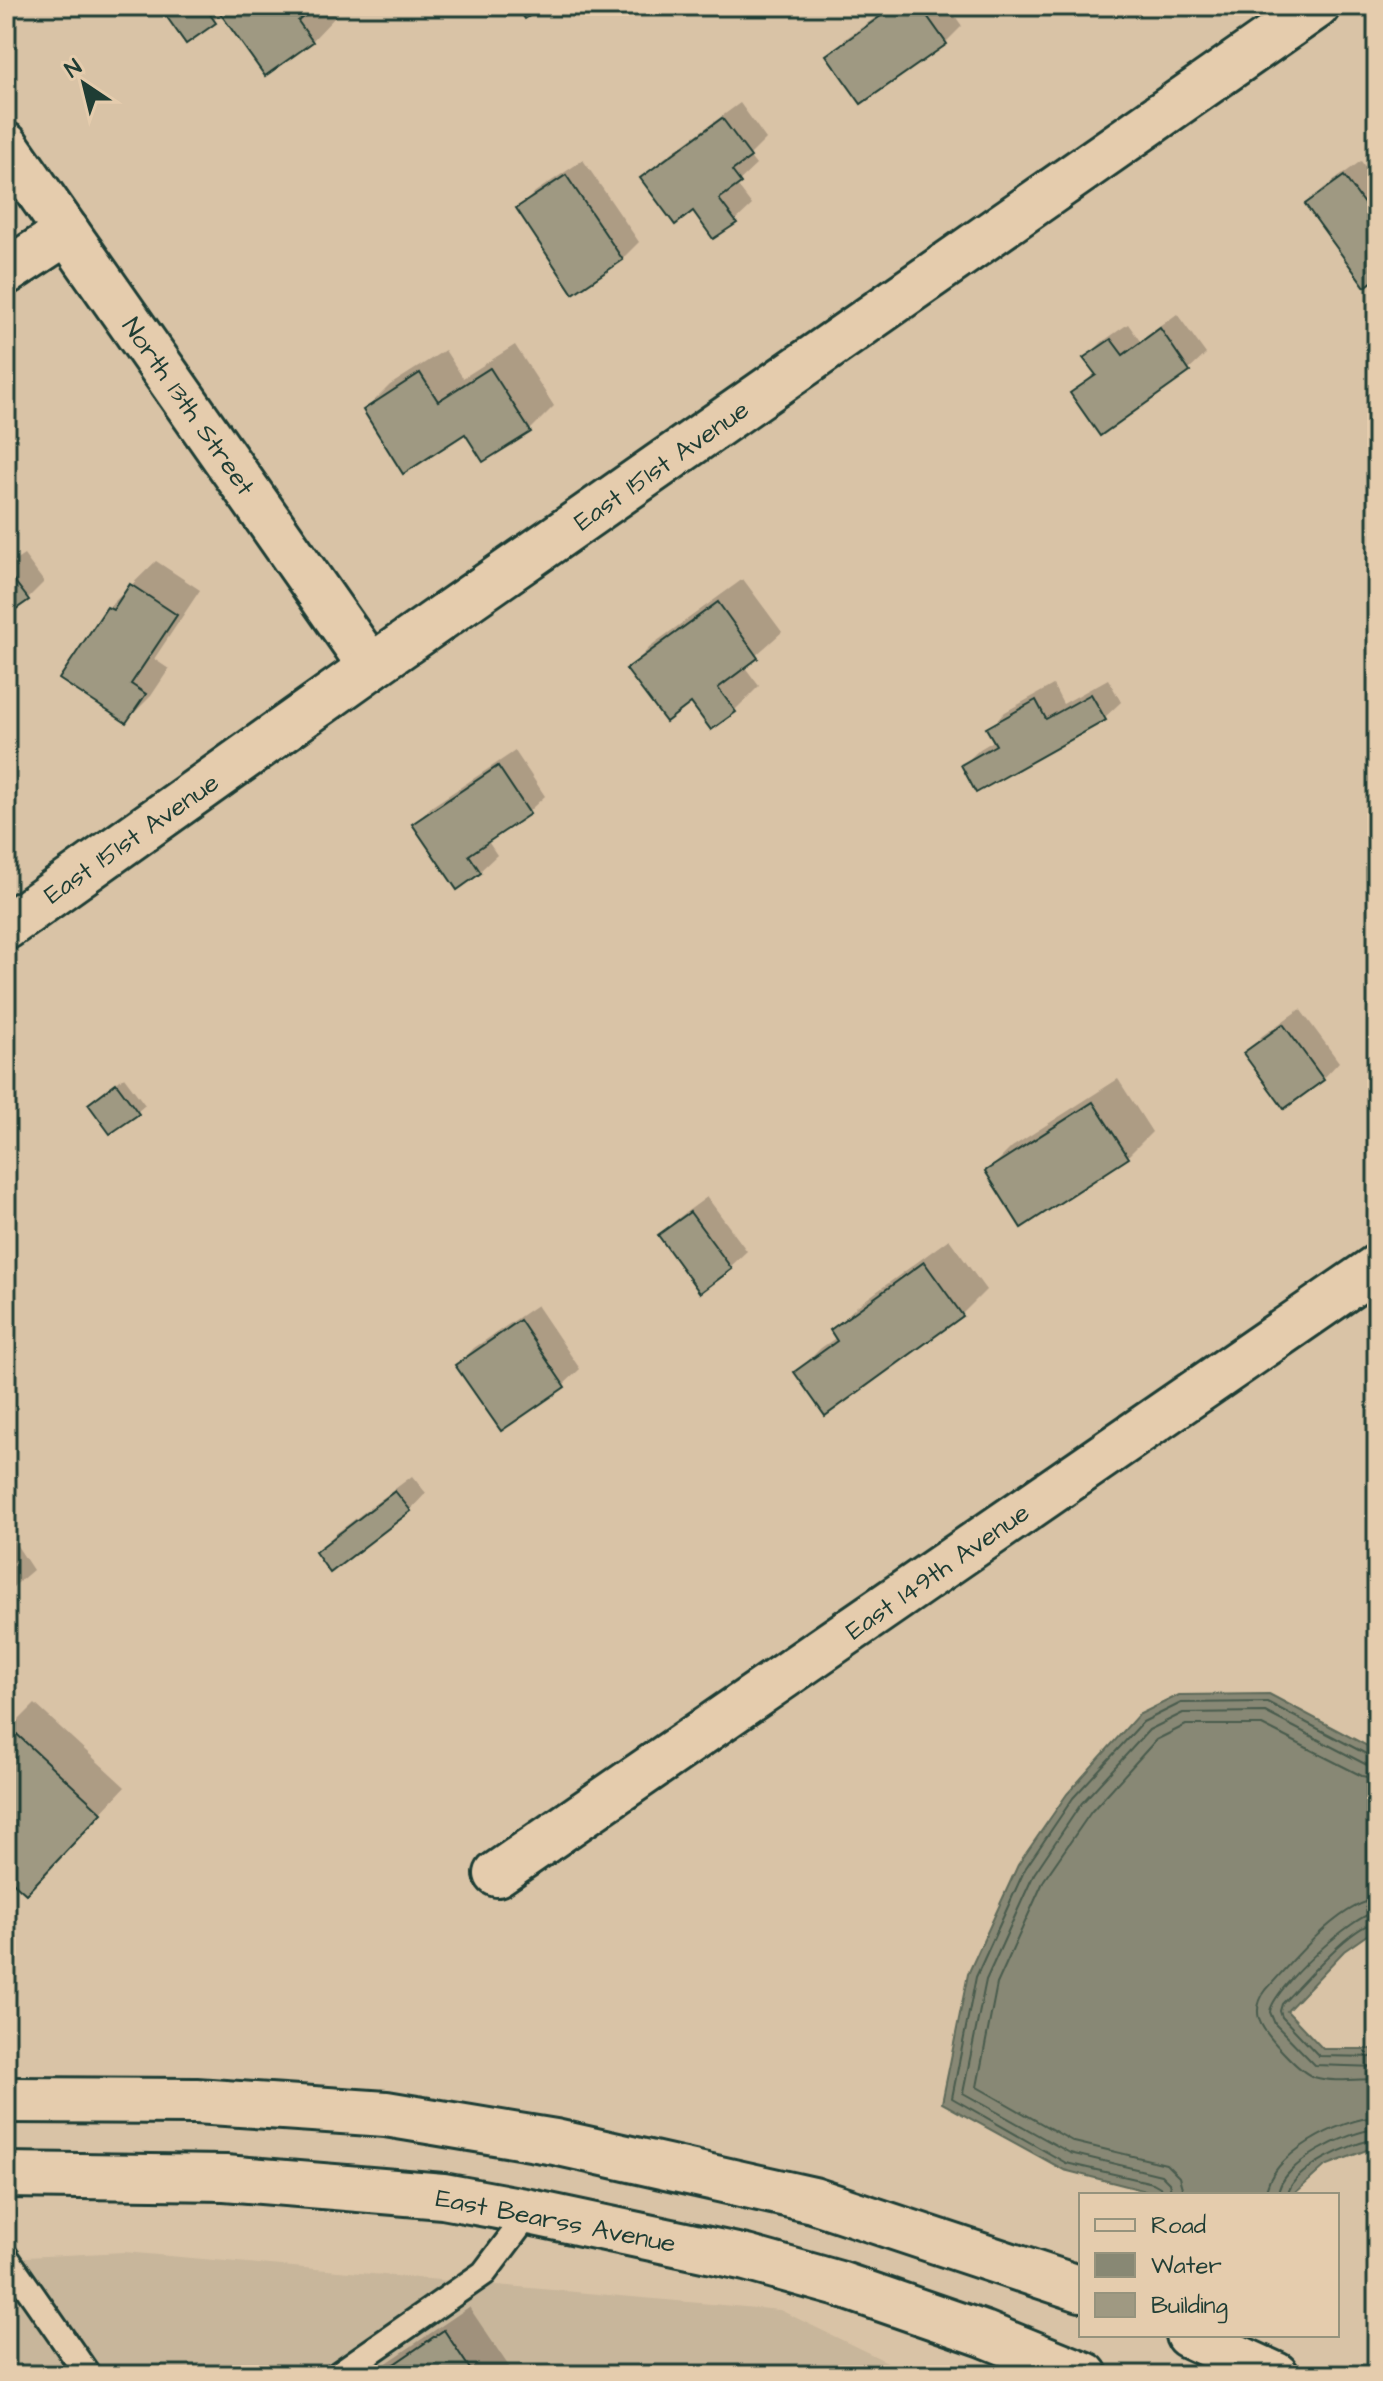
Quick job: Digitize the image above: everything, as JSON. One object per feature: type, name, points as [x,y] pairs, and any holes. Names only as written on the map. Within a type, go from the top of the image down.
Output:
[{"type":"street","name":"East 151st Avenue","points":[[6,927],[371,667],[1317,6]]},
{"type":"street","name":"North 13th Street","points":[[6,145],[371,667]]},
{"type":"street","points":[[6,272],[67,232]]},
{"type":"street","name":"East 149th Avenue","points":[[497,1874],[1377,1267]]},
{"type":"street","points":[[6,2100],[196,2101],[370,2113],[555,2142],[813,2200],[1079,2288]]},
{"type":"street","name":"East Bearss Avenue","points":[[6,2175],[225,2178],[443,2196],[530,2212],[746,2258],[839,2284],[984,2334],[1085,2375]]},
{"type":"street","points":[[1192,2337],[1276,2375]]},
{"type":"lane","points":[[337,2375],[484,2273],[530,2212]]},
{"type":"lane","points":[[6,2257],[88,2375]]},
{"type":"shaded area","points":[[124,2252],[780,2310],[914,2375],[6,2375],[6,2258]]},
{"type":"water","points":[[1269,1694],[1377,1751],[1377,1928],[1344,1951],[1287,2011],[1323,2049],[1377,2049],[1377,2146],[1325,2166],[1295,2193],[1154,2193],[1064,2170],[942,2103],[968,1974],[1018,1865],[1067,1794],[1138,1715],[1179,1695]]},
{"type":"building","points":[[173,6],[204,6],[216,23],[186,44],[164,13]]},
{"type":"building","points":[[215,6],[318,6],[298,21],[313,42],[265,76]]},
{"type":"building","points":[[516,6],[545,6],[525,19]]},
{"type":"building","points":[[895,6],[920,6],[947,44],[861,104],[826,55]]},
{"type":"building","points":[[722,118],[751,157],[732,171],[741,183],[719,199],[737,223],[713,239],[693,211],[675,225],[640,178]]},
{"type":"building","points":[[566,175],[623,260],[573,294],[516,208]]},
{"type":"building","points":[[1344,176],[1377,222],[1377,278],[1365,287],[1305,204]]},
{"type":"building","points":[[1160,328],[1190,372],[1100,436],[1070,393],[1096,375],[1083,358],[1111,339],[1123,355]]},
{"type":"building","points":[[490,368],[531,432],[483,462],[465,434],[403,474],[363,410],[420,373],[438,401]]},
{"type":"building","points":[[6,570],[29,600],[6,616]]},
{"type":"building","points":[[130,584],[177,615],[131,684],[146,694],[126,723],[59,679],[107,607],[113,610]]},
{"type":"building","points":[[718,602],[758,658],[718,688],[736,712],[711,730],[691,703],[666,722],[626,669]]},
{"type":"building","points":[[1091,694],[1106,720],[976,793],[961,765],[996,745],[986,728],[1036,700],[1046,719]]},
{"type":"building","points":[[498,766],[530,814],[469,855],[481,873],[457,890],[412,824]]},
{"type":"building","points":[[1283,1024],[1324,1080],[1284,1109],[1243,1053]]},
{"type":"building","points":[[116,1083],[139,1114],[110,1134],[88,1104]]},
{"type":"building","points":[[1093,1102],[1129,1158],[1021,1228],[985,1171]]},
{"type":"building","points":[[690,1212],[732,1269],[700,1293],[658,1235]]},
{"type":"building","points":[[924,1262],[963,1316],[825,1416],[794,1372],[837,1341],[830,1330]]},
{"type":"building","points":[[520,1320],[565,1387],[501,1431],[455,1365]]},
{"type":"building","points":[[395,1491],[411,1511],[330,1573],[315,1552]]},
{"type":"building","points":[[9,1727],[102,1813],[26,1894],[6,1876],[6,1730]]},
{"type":"building","points":[[444,2330],[474,2375],[378,2375]]}]
